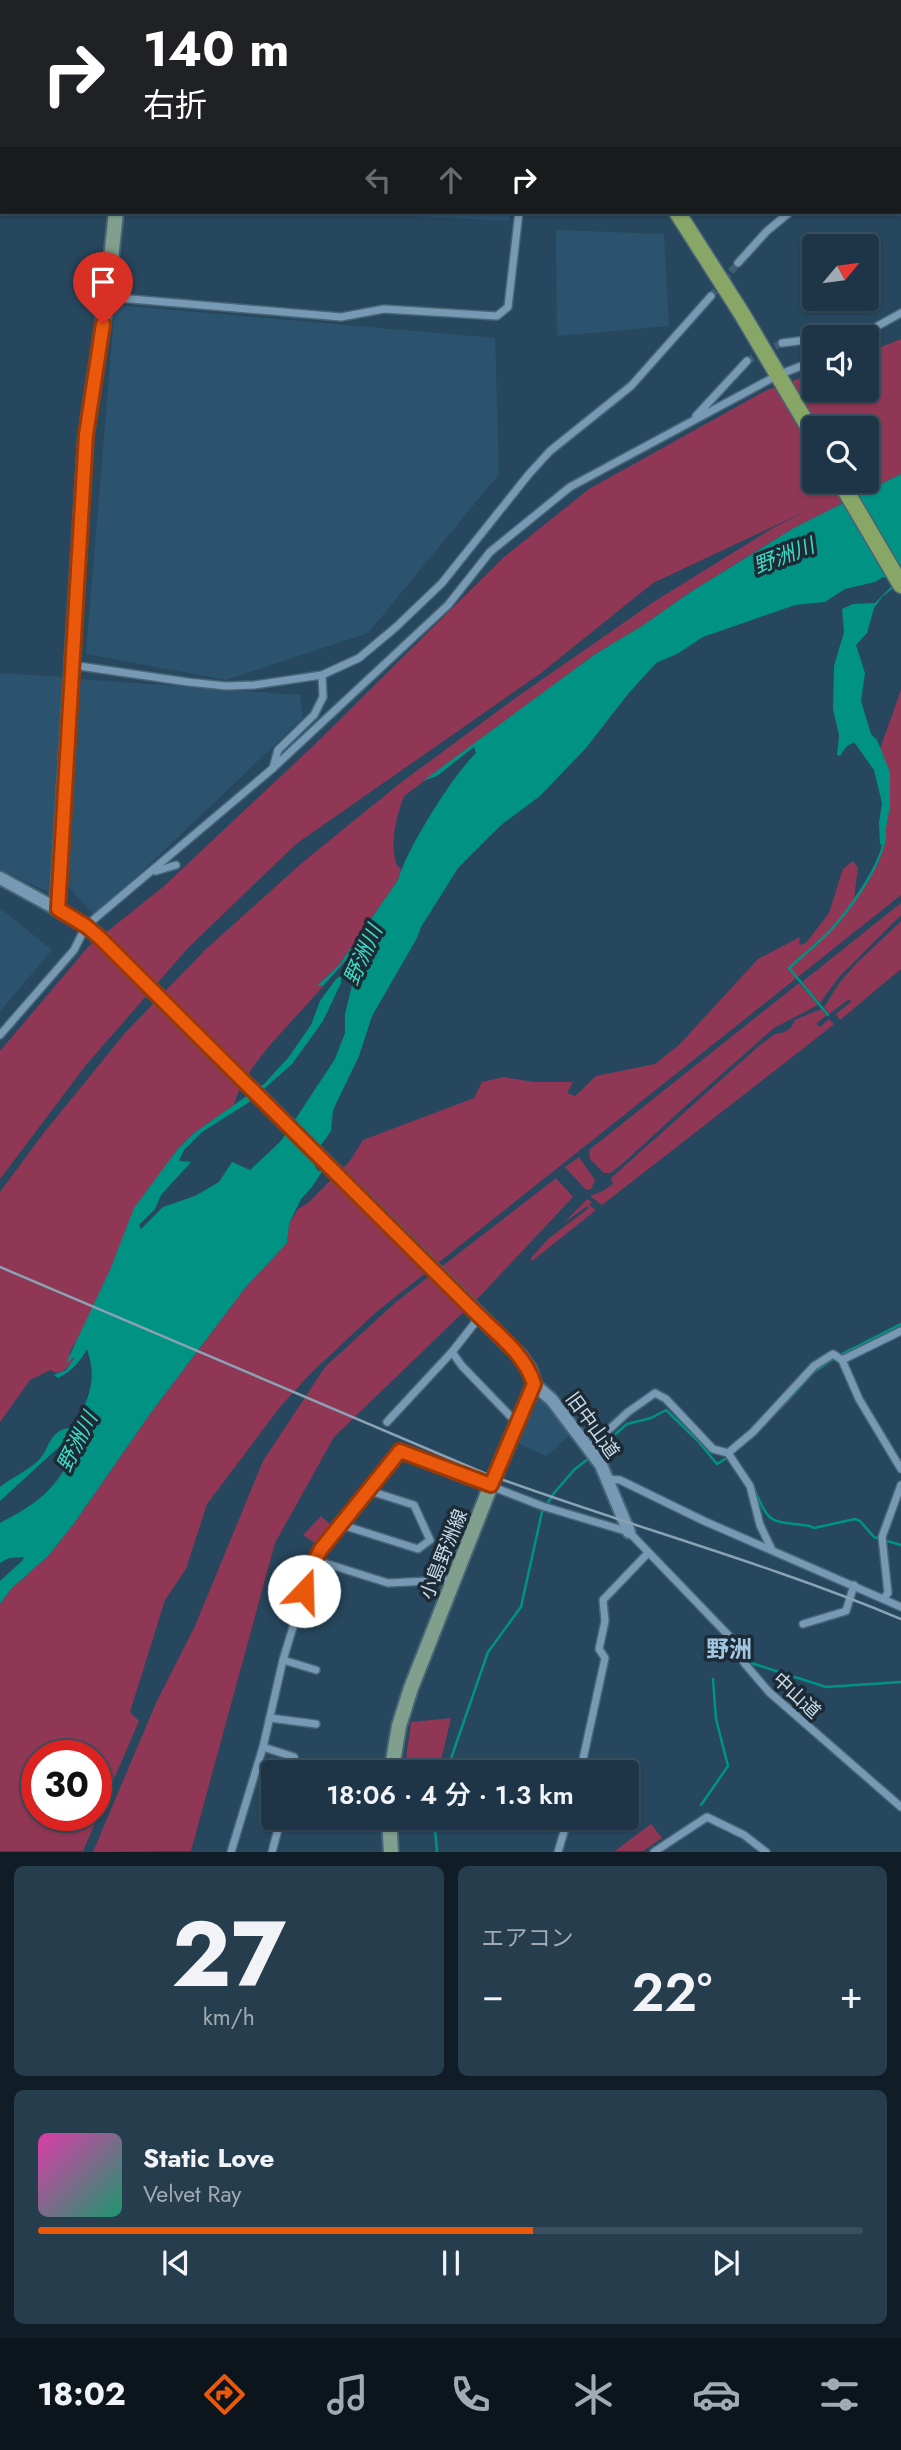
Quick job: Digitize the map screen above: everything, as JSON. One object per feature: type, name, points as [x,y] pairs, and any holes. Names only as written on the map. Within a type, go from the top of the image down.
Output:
[{"type":"main road","points":[[116,214],[107,297],[86,435],[58,909],[99,937],[475,1311],[520,1357],[530,1370],[534,1384]]},
{"type":"main road","points":[[678,214],[802,416]]},
{"type":"main road","points":[[847,493],[901,585]]},
{"type":"main road","name":"小島野洲線","points":[[393,1760],[399,1726],[411,1688],[534,1384]]},
{"type":"main road","points":[[390,1830],[391,1852]]},
{"type":"street","points":[[107,297],[341,317],[384,309],[497,316],[508,307],[519,214]]},
{"type":"street","points":[[738,263],[767,231],[788,214]]},
{"type":"street","points":[[71,664],[226,686],[275,683],[321,675],[359,658],[433,592],[550,451],[631,386],[711,296]]},
{"type":"street","points":[[879,325],[901,313]]},
{"type":"street","points":[[782,343],[802,340]]},
{"type":"street","points":[[690,422],[747,361]]},
{"type":"street","points":[[0,1035],[74,950],[86,926],[272,769],[448,605],[490,552],[570,487],[690,422],[802,367]]},
{"type":"street","points":[[272,769],[278,750],[314,715],[323,697],[321,675]]},
{"type":"street","points":[[152,872],[176,865]]},
{"type":"street","points":[[0,878],[58,909]]},
{"type":"street","points":[[387,1422],[452,1352],[474,1324],[475,1311]]},
{"type":"street","points":[[842,1360],[901,1331]]},
{"type":"street","points":[[452,1352],[517,1423]]},
{"type":"street","points":[[729,1456],[814,1366],[833,1354],[842,1360],[859,1399],[901,1469]]},
{"type":"street","name":"旧中山道","points":[[534,1384],[552,1400],[592,1452],[608,1479],[629,1532]]},
{"type":"street","points":[[592,1452],[628,1412],[655,1393],[666,1399],[713,1448],[729,1456],[750,1486],[760,1525],[771,1549]]},
{"type":"street","points":[[231,1852],[263,1747],[284,1660],[311,1568],[400,1451],[544,1507],[629,1532]]},
{"type":"street","points":[[608,1479],[620,1480],[704,1521],[901,1607]]},
{"type":"street","points":[[883,1599],[888,1592],[881,1541],[901,1485]]},
{"type":"street","points":[[342,1525],[418,1549],[430,1540],[414,1505],[370,1491]]},
{"type":"street","name":"中山道","points":[[629,1532],[731,1638],[745,1664],[769,1692],[901,1807]]},
{"type":"street","points":[[583,1760],[605,1658],[599,1649],[605,1621],[603,1601],[648,1553]]},
{"type":"street","points":[[315,1560],[388,1583],[453,1582]]},
{"type":"street","points":[[803,1624],[846,1611],[854,1585]]},
{"type":"street","points":[[284,1660],[316,1670]]},
{"type":"street","points":[[270,1718],[316,1724]]},
{"type":"street","points":[[263,1747],[294,1757],[295,1760]]},
{"type":"street","points":[[654,1852],[707,1817],[744,1835],[766,1852]]},
{"type":"street","points":[[272,1852],[278,1830]]},
{"type":"street","points":[[558,1852],[564,1830]]},
{"type":"shaded area","points":[[374,214],[510,214],[509,221]]},
{"type":"shaded area","points":[[556,230],[664,234],[669,326],[557,336]]},
{"type":"shaded area","points":[[115,305],[495,338],[499,474],[368,633],[226,680],[86,654]]},
{"type":"shaded area","points":[[901,339],[901,474],[879,485],[879,416],[802,416],[802,493],[863,493],[792,529],[594,655],[404,796],[394,839],[397,866],[401,868],[398,880],[339,965],[318,985],[323,986],[259,1059],[239,1090],[234,1105],[194,1133],[177,1150],[157,1179],[110,1270],[83,1330],[69,1353],[73,1356],[76,1354],[71,1364],[61,1372],[50,1370],[30,1380],[0,1422],[0,1192],[125,1033],[206,949],[303,862],[399,784],[514,699],[655,601],[773,528],[808,510],[653,583],[541,673],[296,844],[188,948],[86,1065],[0,1179],[0,1051],[89,946],[163,887],[312,747],[504,557],[589,489],[765,391],[802,377],[802,402],[879,402],[879,348]]},
{"type":"shaded area","points":[[0,673],[64,677],[52,894],[0,869]]},
{"type":"shaded area","points":[[80,679],[300,695],[303,718],[95,916],[67,885]]},
{"type":"shaded area","points":[[901,690],[901,895],[375,1313],[311,1373],[280,1407],[207,1504],[186,1569],[165,1600],[130,1712],[139,1721],[112,1784],[112,1740],[21,1740],[21,1831],[92,1831],[83,1851],[0,1851],[0,1604],[11,1589],[49,1555],[245,1288],[287,1243],[289,1224],[298,1209],[308,1203],[350,1161],[363,1140],[474,1098],[482,1082],[504,1077],[533,1082],[573,1082],[567,1093],[575,1096],[596,1076],[655,1064],[679,1045],[758,959],[800,937],[799,945],[806,943],[829,913],[843,869],[853,861],[858,868],[854,898],[878,864],[890,806],[890,772],[880,749]]},
{"type":"shaded area","points":[[901,903],[901,915],[839,977],[820,1003],[802,982]]},
{"type":"shaded area","points":[[0,908],[52,950],[0,1011]]},
{"type":"shaded area","points":[[901,921],[901,969],[840,1020],[836,1014],[851,1002],[849,999],[829,1014],[824,1007],[840,982]]},
{"type":"shaded area","points":[[799,983],[818,1005],[774,1028],[610,1173],[604,1173],[590,1159],[589,1150]]},
{"type":"shaded area","points":[[821,1009],[827,1015],[816,1024],[820,1027],[829,1019],[834,1024],[823,1033],[602,1205],[590,1196],[613,1184],[611,1178],[760,1045],[774,1035],[788,1030],[795,1020]]},
{"type":"shaded area","points":[[579,1157],[595,1180],[591,1189],[586,1190],[565,1167]]},
{"type":"shaded area","points":[[556,1178],[573,1197],[480,1296],[334,1437],[275,1543],[191,1851],[93,1852],[102,1831],[112,1831],[112,1807],[156,1703],[195,1626],[263,1461],[325,1367],[396,1302]]},
{"type":"shaded area","points":[[587,1199],[592,1202],[589,1205],[596,1210],[532,1261],[531,1258],[548,1239],[589,1208],[587,1206],[564,1223]]},
{"type":"shaded area","points":[[535,1400],[542,1400],[570,1435],[546,1456],[518,1443]]},
{"type":"shaded area","points":[[321,1516],[331,1525],[315,1543],[303,1535]]},
{"type":"shaded area","points":[[451,1718],[441,1760],[406,1760],[411,1722]]},
{"type":"shaded area","points":[[651,1824],[662,1838],[643,1851],[615,1851]]},
{"type":"water","name":"野洲川","points":[[901,474],[901,582],[882,597],[874,608],[867,633],[856,645],[865,673],[861,701],[871,734],[877,740],[890,772],[890,806],[883,844],[880,845],[879,823],[882,803],[874,770],[854,742],[846,747],[840,756],[837,755],[839,735],[833,709],[834,666],[844,632],[842,609],[853,604],[875,603],[896,582],[883,577],[875,582],[845,589],[825,602],[795,605],[703,637],[677,654],[656,663],[586,748],[540,796],[501,825],[458,868],[421,927],[372,1016],[359,1056],[333,1110],[331,1131],[311,1159],[318,1171],[323,1170],[301,1199],[289,1224],[287,1243],[245,1288],[49,1555],[11,1589],[0,1604],[0,1581],[24,1557],[9,1558],[0,1563],[0,1523],[31,1505],[52,1487],[85,1433],[74,1438],[72,1435],[0,1501],[0,1487],[38,1461],[60,1431],[77,1427],[92,1380],[87,1349],[71,1369],[58,1378],[54,1375],[66,1370],[76,1356],[66,1363],[110,1270],[134,1208],[177,1150],[194,1133],[264,1084],[288,1058],[311,1025],[320,1001],[341,976],[341,983],[323,1021],[292,1064],[248,1103],[202,1132],[184,1150],[179,1161],[191,1162],[161,1195],[155,1209],[139,1225],[141,1229],[163,1207],[195,1196],[219,1182],[232,1162],[250,1170],[281,1141],[335,1059],[345,1033],[345,1014],[354,977],[356,953],[348,958],[323,986],[317,986],[339,965],[398,880],[410,851],[431,814],[476,753],[474,747],[437,776],[423,781],[594,655],[689,593],[792,529],[863,493],[879,493],[879,485]]},
{"type":"waterway","points":[[828,1015],[789,968],[826,935],[852,904],[874,868],[884,844],[885,833]]},
{"type":"waterway","points":[[840,1355],[901,1324]]},
{"type":"waterway","points":[[780,1409],[814,1372],[833,1359]]},
{"type":"waterway","points":[[596,1451],[627,1424],[651,1418],[666,1410],[717,1464],[730,1456]]},
{"type":"waterway","points":[[451,1760],[488,1652],[521,1607],[542,1512],[574,1470],[589,1458]]},
{"type":"waterway","points":[[754,1488],[768,1516],[779,1522],[814,1528],[855,1519],[874,1537],[901,1545]]},
{"type":"waterway","points":[[751,1663],[826,1687],[901,1682]]},
{"type":"waterway","points":[[701,1805],[728,1766],[716,1719],[713,1679]]},
{"type":"waterway","points":[[435,1830],[437,1852]]},
{"type":"tunnel","points":[[711,296],[738,263]]},
{"type":"tunnel","points":[[747,361],[782,343]]},
{"type":"railway","points":[[0,1267],[484,1473],[798,1579],[901,1619]]},
{"type":"district","name":"野洲","points":[[729,1649]]},
{"type":"route","points":[[103,324],[86,435],[58,909],[99,937],[475,1312],[520,1357],[530,1370],[534,1384],[491,1485],[400,1451],[321,1549],[311,1568],[304,1591]]}]
